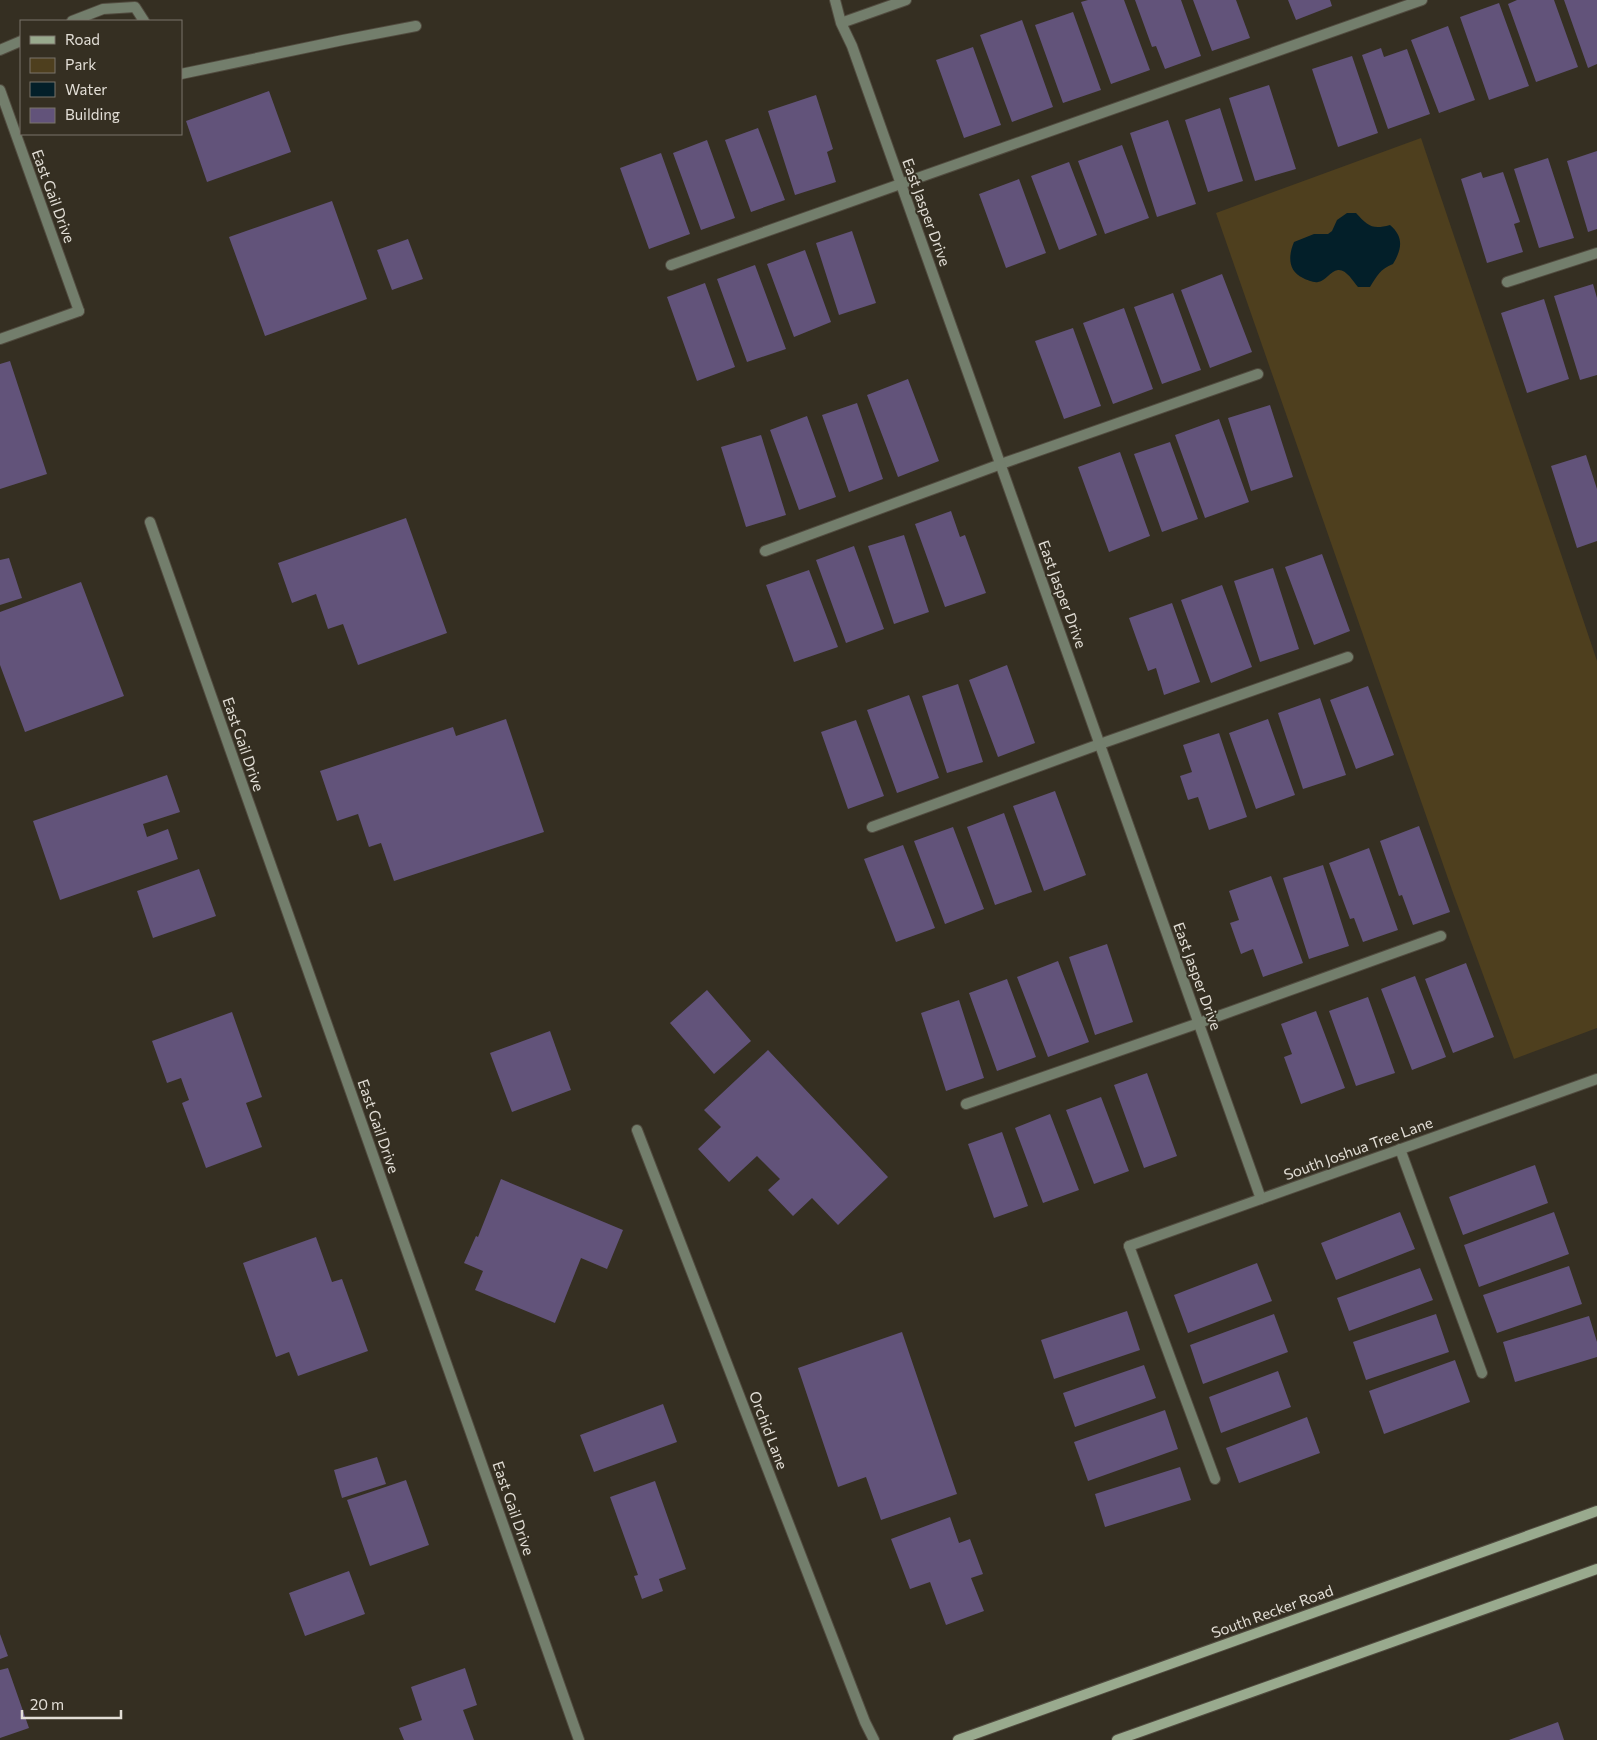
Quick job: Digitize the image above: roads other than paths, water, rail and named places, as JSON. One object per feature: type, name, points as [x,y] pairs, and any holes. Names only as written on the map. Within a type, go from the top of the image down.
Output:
[{"type":"main road","name":"South Recker Road","points":[[958,1740],[1597,1511]]},
{"type":"main road","points":[[1117,1740],[1597,1569]]},
{"type":"street","name":"East Jasper Drive","points":[[835,0],[841,23],[852,46],[1261,1199]]},
{"type":"street","points":[[841,23],[906,0]]},
{"type":"street","points":[[671,265],[1422,0]]},
{"type":"street","points":[[75,20],[103,9],[135,7],[143,20]]},
{"type":"street","points":[[182,74],[416,26]]},
{"type":"street","points":[[0,50],[20,41]]},
{"type":"street","name":"East Gail Drive","points":[[0,90],[79,311],[0,339]]},
{"type":"street","points":[[1507,282],[1597,253]]},
{"type":"street","points":[[765,551],[1001,464],[1258,374]]},
{"type":"street","name":"East Gail Drive","points":[[150,522],[579,1740]]},
{"type":"street","points":[[872,827],[1348,657]]},
{"type":"street","points":[[966,1104],[1441,936]]},
{"type":"street","name":"South Joshua Tree Lane","points":[[1215,1479],[1129,1246],[1597,1079]]},
{"type":"street","name":"Orchid Lane","points":[[637,1130],[861,1712],[874,1740]]},
{"type":"street","points":[[1400,1149],[1482,1373]]},
{"type":"water","points":[[1347,213],[1356,213],[1371,226],[1390,225],[1395,230],[1398,234],[1400,248],[1393,264],[1377,276],[1370,287],[1358,287],[1341,270],[1335,271],[1323,280],[1316,282],[1298,275],[1292,267],[1290,258],[1294,242],[1314,234],[1328,234],[1332,231],[1337,220]]}]
